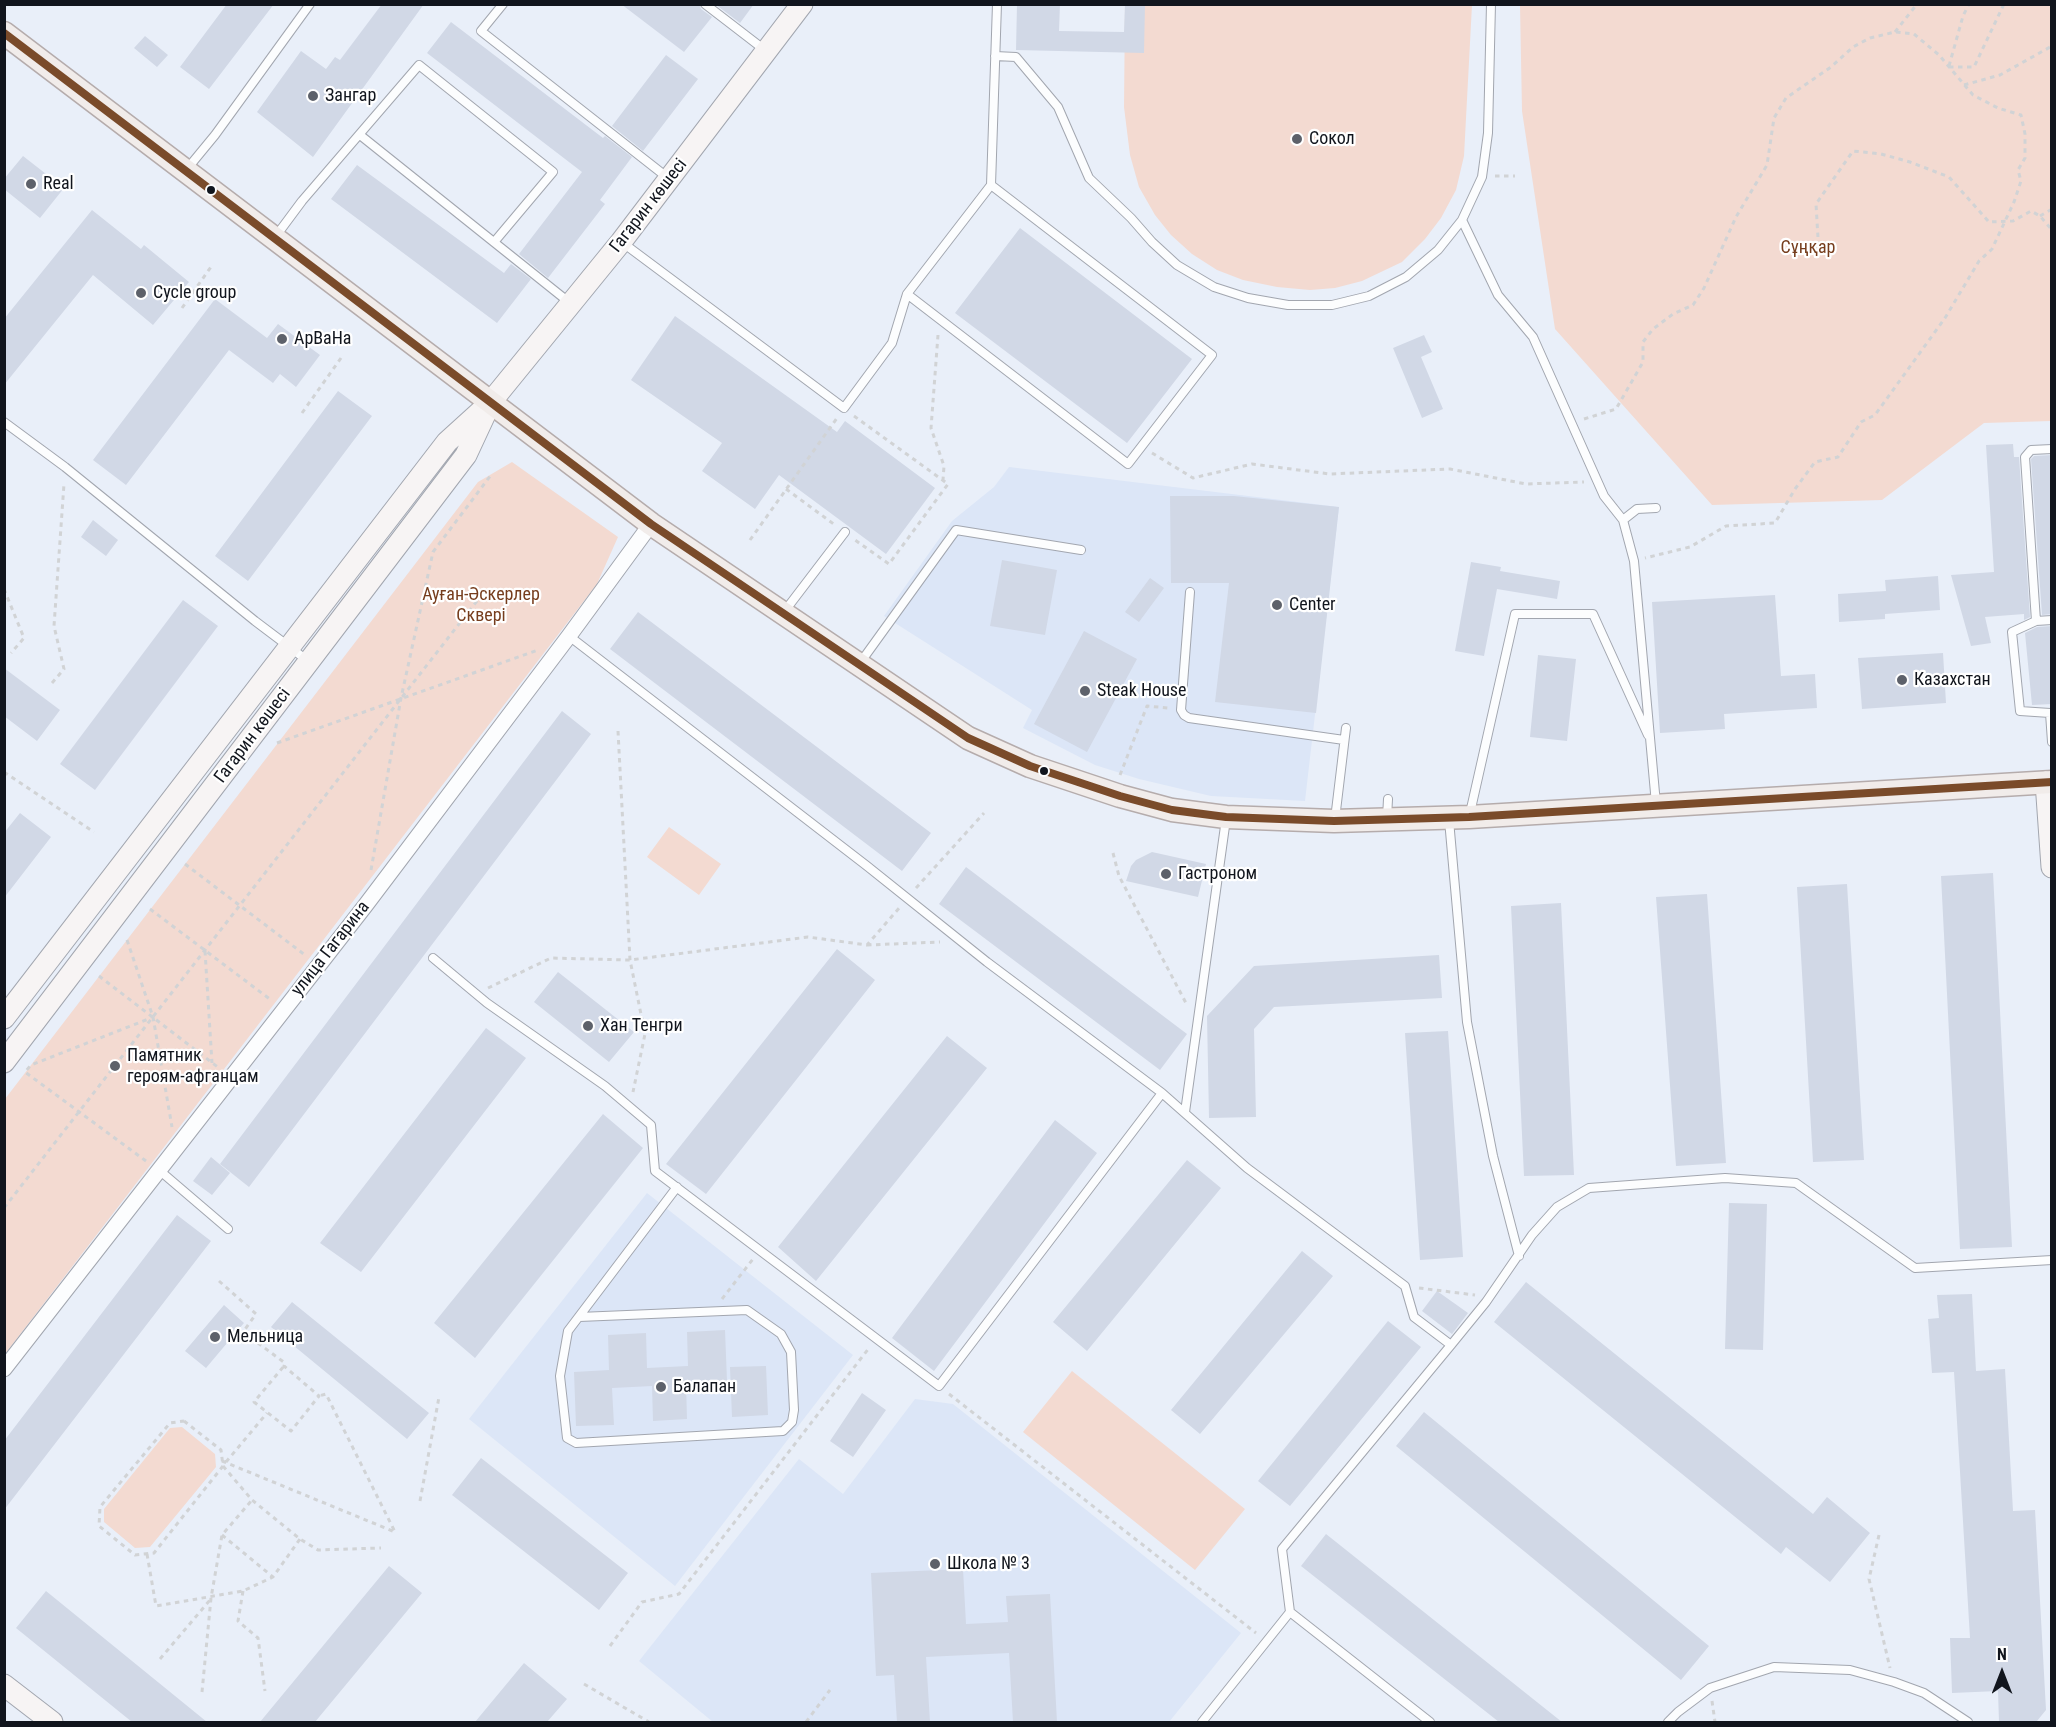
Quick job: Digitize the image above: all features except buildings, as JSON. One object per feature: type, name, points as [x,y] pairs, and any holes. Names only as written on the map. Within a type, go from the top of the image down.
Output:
[{"type":"main road","points":[[4,33],[651,524],[968,738],[998,754],[1075,782],[1172,810],[1226,817],[1334,821],[1387,810],[1459,818],[2049,782]]},
{"type":"street","name":"Гагарин көшесі","points":[[4,1018],[447,441],[490,403],[571,304],[802,4]]},
{"type":"street","name":"Гагарин көшесі","points":[[4,1062],[466,455],[490,403]]},
{"type":"street","name":"улица Гагарина","points":[[4,1369],[155,1167],[365,906],[651,524]]},
{"type":"street","points":[[2049,782],[2052,867]]},
{"type":"street","points":[[4,1685],[52,1722]]},
{"type":"lane","points":[[186,171],[215,135],[310,4]]},
{"type":"lane","points":[[503,4],[481,31],[669,179]]},
{"type":"lane","points":[[705,4],[766,51]]},
{"type":"lane","points":[[621,242],[844,408],[892,344],[907,294],[991,185],[997,4]]},
{"type":"lane","points":[[995,56],[1016,57],[1058,107],[1089,178],[1116,202],[1152,242],[1177,265],[1214,287],[1248,298],[1288,305],[1332,305],[1370,296],[1406,277],[1438,250],[1462,220],[1482,177],[1488,133],[1491,4]]},
{"type":"lane","points":[[275,239],[302,201],[419,65],[553,172],[495,241]]},
{"type":"lane","points":[[360,135],[571,304]]},
{"type":"lane","points":[[907,294],[1128,464],[1212,355],[991,185]]},
{"type":"lane","points":[[1462,220],[1498,295],[1533,337],[1604,495],[1623,520],[1634,561],[1656,806]]},
{"type":"lane","points":[[4,422],[65,467],[309,662]]},
{"type":"lane","points":[[2036,621],[2025,457],[2031,450],[2052,449]]},
{"type":"lane","points":[[1623,520],[1637,509],[1656,508]]},
{"type":"lane","points":[[859,664],[956,530],[1081,550]]},
{"type":"lane","points":[[783,613],[845,532]]},
{"type":"lane","points":[[1190,592],[1181,710],[1184,715],[1189,718],[1344,740]]},
{"type":"lane","points":[[1519,1256],[1493,1155],[1467,1022],[1459,818],[1515,614],[1593,614],[1650,740]]},
{"type":"lane","points":[[2052,620],[2036,621],[2012,632],[2020,711],[2050,713],[2052,742]]},
{"type":"lane","points":[[569,636],[961,941],[1162,1093],[1247,1168],[1405,1286],[1414,1317],[1452,1345]]},
{"type":"lane","points":[[1334,821],[1346,728]]},
{"type":"lane","points":[[1185,1112],[1226,817]]},
{"type":"lane","points":[[433,958],[476,994],[605,1086],[651,1125],[655,1171],[939,1386],[1162,1093]]},
{"type":"lane","points":[[155,1167],[228,1229]]},
{"type":"lane","points":[[1430,1722],[1290,1612],[1282,1549],[1452,1345],[1486,1302],[1532,1235],[1557,1207],[1589,1188],[1725,1178],[1796,1183],[1915,1268],[2052,1260]]},
{"type":"lane","points":[[579,1317],[747,1310],[781,1334],[791,1352],[794,1410],[792,1422],[783,1431],[576,1443],[567,1438],[560,1376],[568,1331],[677,1187]]},
{"type":"lane","points":[[1202,1722],[1290,1612]]},
{"type":"lane","points":[[1668,1722],[1710,1688],[1774,1666],[1850,1670],[1894,1682],[1924,1693],[1968,1722]]},
{"type":"path","points":[[1895,32],[1917,4]]},
{"type":"path","points":[[1949,67],[1963,16],[1970,4]]},
{"type":"path","points":[[1949,67],[1974,67],[2004,4]]},
{"type":"path","points":[[1572,423],[1616,409],[1643,362],[1643,342],[1653,329],[1673,314],[1693,305],[1704,288],[1736,217],[1767,165],[1774,118],[1786,98],[1832,67],[1853,47],[1870,38],[1895,32],[1914,34],[1939,55],[1973,95],[1998,108],[2020,115],[2025,134],[2025,158],[2018,170],[2020,182],[2014,202],[1992,249],[1979,261],[1945,318],[1875,416],[1861,422],[1838,457],[1815,462],[1795,489],[1775,523],[1726,526],[1690,547],[1634,561]]},
{"type":"path","points":[[1965,86],[2000,75],[2052,46]]},
{"type":"path","points":[[1819,255],[1816,204],[1853,151],[1881,154],[1949,177],[1989,222],[2013,221],[2031,211],[2040,216],[2052,230]]},
{"type":"path","points":[[1482,177],[1515,176]]},
{"type":"path","points":[[2040,216],[2052,209]]},
{"type":"path","points":[[182,308],[213,264]]},
{"type":"path","points":[[939,319],[931,428],[944,466],[943,480]]},
{"type":"path","points":[[302,413],[341,358]]},
{"type":"path","points":[[750,540],[786,489],[844,408],[948,484],[889,564],[786,489]]},
{"type":"path","points":[[1141,447],[1193,478],[1252,464],[1330,474],[1450,468],[1526,484],[1598,481]]},
{"type":"path","points":[[52,683],[64,669],[54,626],[65,467]]},
{"type":"path","points":[[369,880],[401,698],[433,552],[491,475]]},
{"type":"path","points":[[4,589],[24,638],[11,652]]},
{"type":"path","points":[[4,1208],[480,597]]},
{"type":"path","points":[[277,743],[539,649]]},
{"type":"path","points":[[1118,782],[1147,706],[1181,710]]},
{"type":"path","points":[[618,731],[630,960],[645,1034],[630,1108]]},
{"type":"path","points":[[4,772],[94,832]]},
{"type":"path","points":[[867,945],[984,813]]},
{"type":"path","points":[[1113,853],[1119,876],[1198,1027]]},
{"type":"path","points":[[185,864],[309,958]]},
{"type":"path","points":[[150,909],[274,1003]]},
{"type":"path","points":[[476,994],[551,958],[630,960],[808,937],[867,945],[961,941]]},
{"type":"path","points":[[127,940],[153,1017],[173,1135]]},
{"type":"path","points":[[205,950],[212,1063]]},
{"type":"path","points":[[99,976],[223,1071]]},
{"type":"path","points":[[153,1017],[31,1065],[26,1072],[155,1167]]},
{"type":"path","points":[[713,1311],[760,1250]]},
{"type":"path","points":[[219,1281],[256,1314],[243,1332],[285,1363],[284,1366],[320,1396]]},
{"type":"path","points":[[1405,1286],[1474,1295],[1486,1302]]},
{"type":"path","points":[[610,1646],[642,1602],[679,1594],[876,1339]]},
{"type":"path","points":[[224,1461],[394,1532],[326,1394],[320,1396],[291,1431],[254,1402],[284,1366]]},
{"type":"path","points":[[939,1386],[1267,1642]]},
{"type":"path","points":[[420,1502],[439,1397]]},
{"type":"path","points":[[224,1461],[267,1412]]},
{"type":"path","points":[[184,1421],[221,1450],[224,1461],[223,1466],[154,1553],[135,1556],[99,1526],[100,1507],[170,1423],[184,1421]]},
{"type":"path","points":[[223,1466],[252,1500],[300,1539],[318,1550],[381,1548]]},
{"type":"path","points":[[202,1692],[211,1598],[222,1535],[252,1500]]},
{"type":"path","points":[[222,1535],[273,1577]]},
{"type":"path","points":[[1879,1535],[1869,1579],[1894,1682]]},
{"type":"path","points":[[147,1554],[156,1606],[243,1592],[273,1577],[300,1539]]},
{"type":"path","points":[[243,1592],[238,1621],[258,1638],[265,1691]]},
{"type":"path","points":[[160,1659],[211,1598]]},
{"type":"path","points":[[584,1684],[649,1722]]},
{"type":"path","points":[[1710,1688],[1715,1722]]},
{"type":"path","points":[[806,1722],[830,1690]]},
{"type":"shaded area","points":[[1009,467],[1339,507],[1305,801],[1211,796],[1139,779],[1095,765],[1023,728],[1032,710],[884,616],[952,521],[994,487]]},
{"type":"shaded area","name":"Балапан","points":[[647,1193],[853,1355],[675,1586],[469,1419]]},
{"type":"shaded area","name":"Школа № 3","points":[[915,1399],[953,1404],[1241,1633],[1169,1722],[713,1722],[639,1661],[799,1459],[843,1494]]},
{"type":"green space","name":"Сокол","points":[[1125,5],[1472,5],[1464,156],[1456,190],[1441,218],[1425,239],[1402,262],[1362,281],[1335,288],[1310,290],[1277,287],[1243,280],[1217,270],[1192,254],[1171,235],[1155,215],[1139,187],[1130,155],[1124,107]]},
{"type":"green space","name":"Сұңқар","points":[[1520,5],[2051,5],[2051,421],[1984,423],[1882,500],[1712,505],[1555,329],[1522,111]]},
{"type":"green space","name":"Ауған-Әскерлер Сквері","points":[[512,462],[618,537],[597,584],[5,1354],[5,1099],[478,482]]},
{"type":"green space","points":[[669,827],[721,864],[699,895],[647,857]]},
{"type":"green space","points":[[1072,1371],[1245,1509],[1195,1570],[1023,1432]]},
{"type":"green space","points":[[182,1427],[215,1454],[216,1467],[150,1547],[135,1548],[104,1522],[104,1509],[170,1428]]},
{"type":"transit line","points":[[4,33],[651,524],[968,738],[1030,766],[1120,796],[1172,810],[1226,817],[1334,821],[1469,817],[2052,782]]},
{"type":"place","name":"Зангар","points":[[313,96]]},
{"type":"place","name":"Сокол","points":[[1297,139]]},
{"type":"place","name":"Real","points":[[31,184]]},
{"type":"place","name":"Cycle group","points":[[141,293]]},
{"type":"place","name":"АрВаНа","points":[[282,339]]},
{"type":"place","name":"Center","points":[[1277,605]]},
{"type":"place","name":"Казахстан","points":[[1902,680]]},
{"type":"place","name":"Steak House","points":[[1085,691]]},
{"type":"place","name":"Гастроном","points":[[1166,874]]},
{"type":"place","name":"Хан Тенгри","points":[[588,1026]]},
{"type":"place","name":"Памятник героям-афганцам","points":[[115,1066]]},
{"type":"place","name":"Мельница","points":[[215,1337]]},
{"type":"place","name":"Балапан","points":[[661,1387]]},
{"type":"place","name":"Школа № 3","points":[[935,1564]]}]
